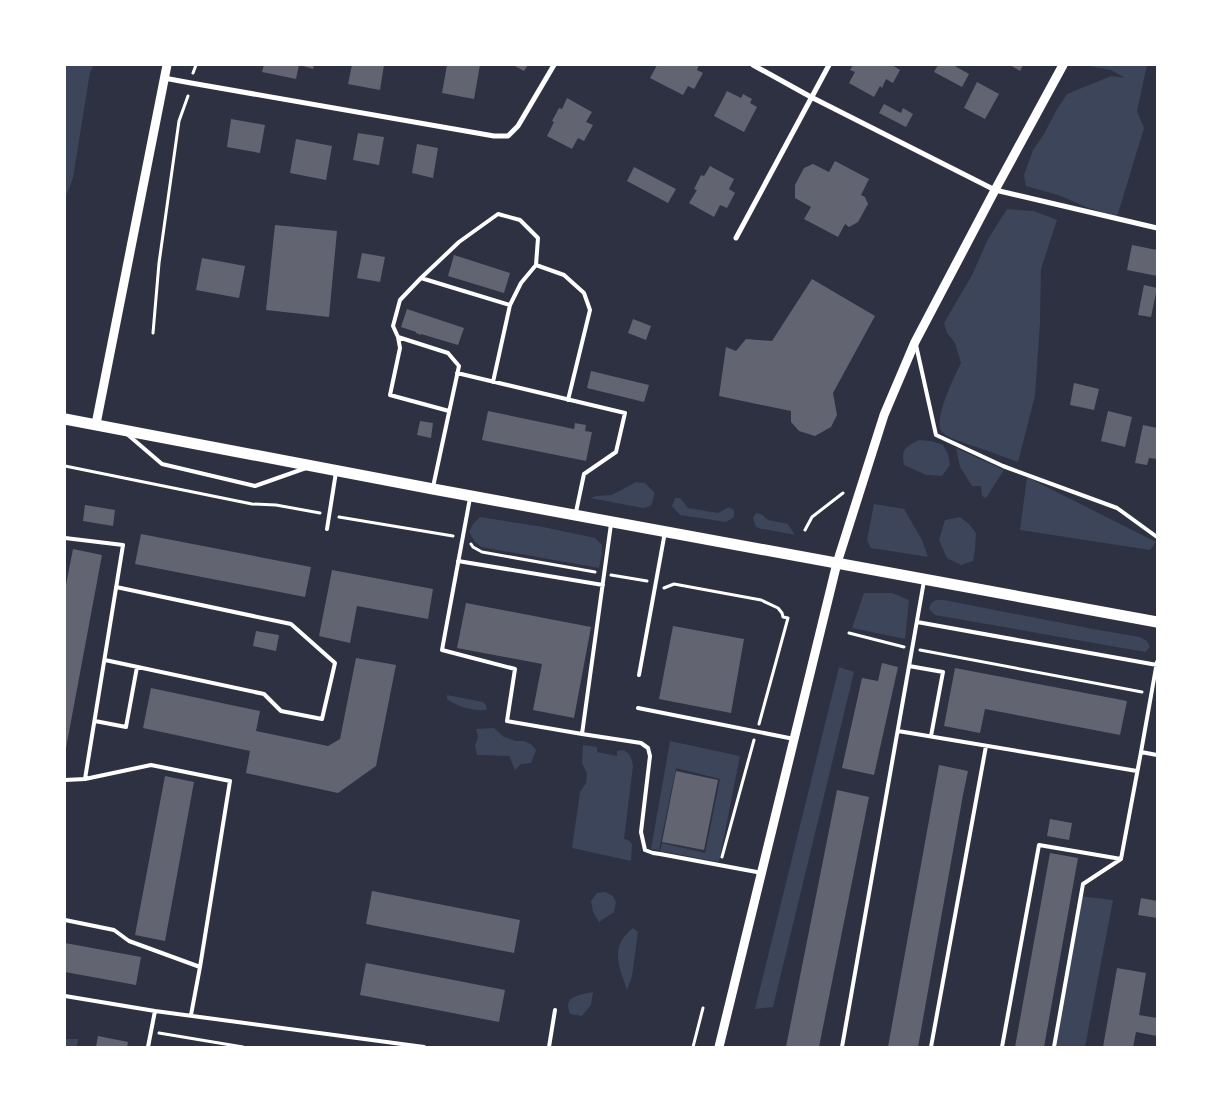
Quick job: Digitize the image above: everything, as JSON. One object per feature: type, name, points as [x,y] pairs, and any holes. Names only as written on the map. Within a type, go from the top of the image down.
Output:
[{"type":"main road","points":[[65,418],[470,496],[1157,622]]},
{"type":"street","points":[[96,424],[167,65]]},
{"type":"street","points":[[164,78],[484,135],[508,136],[518,126],[554,65]]},
{"type":"street","points":[[753,65],[811,97],[995,190],[1157,228]]},
{"type":"street","points":[[736,238],[829,65]]},
{"type":"street","points":[[719,1047],[837,563],[884,416],[916,342],[1063,65]]},
{"type":"lane","points":[[449,411],[390,394],[400,348],[398,337],[392,326],[400,300],[420,278],[459,242],[498,214],[520,220],[538,238],[536,265],[520,283],[510,305],[493,382]]},
{"type":"lane","points":[[536,265],[564,275],[584,293],[590,310],[568,400]]},
{"type":"lane","points":[[420,278],[510,305]]},
{"type":"lane","points":[[398,337],[448,353],[458,366],[433,489]]},
{"type":"lane","points":[[916,342],[936,436],[1003,466],[1117,508],[1156,536]]},
{"type":"lane","points":[[457,373],[625,413],[616,452],[584,474],[576,515]]},
{"type":"lane","points":[[122,429],[162,464],[255,486],[312,466]]},
{"type":"lane","points":[[327,529],[336,470]]},
{"type":"lane","points":[[470,496],[442,650],[515,668],[507,721],[641,743],[648,748],[650,756],[641,832],[645,850],[762,873]]},
{"type":"lane","points":[[582,734],[612,521]]},
{"type":"lane","points":[[639,675],[665,531]]},
{"type":"lane","points":[[65,538],[123,545],[85,779]]},
{"type":"lane","points":[[458,561],[603,585]]},
{"type":"lane","points":[[842,1047],[924,579]]},
{"type":"lane","points":[[105,660],[264,694],[281,711],[322,719],[335,663],[291,624],[116,587]]},
{"type":"lane","points":[[917,622],[1157,664],[1122,859],[1083,884],[1054,1047]]},
{"type":"lane","points":[[909,666],[942,672],[931,736]]},
{"type":"lane","points":[[95,721],[126,727],[137,667]]},
{"type":"lane","points":[[638,708],[794,740]]},
{"type":"lane","points":[[898,731],[1137,771]]},
{"type":"lane","points":[[932,1047],[986,746]]},
{"type":"lane","points":[[1141,752],[1157,755]]},
{"type":"lane","points":[[65,780],[85,779],[151,765],[230,780],[191,1015]]},
{"type":"lane","points":[[1002,1047],[1039,845],[1122,859]]},
{"type":"lane","points":[[65,920],[114,930],[129,941],[200,967]]},
{"type":"lane","points":[[65,996],[155,1011],[424,1047]]},
{"type":"lane","points":[[549,1047],[556,1010]]},
{"type":"lane","points":[[148,1047],[155,1011]]},
{"type":"path","points":[[193,73],[196,65]]},
{"type":"path","points":[[153,333],[160,263],[179,121],[188,96]]},
{"type":"path","points":[[65,466],[252,504],[276,505],[468,539],[473,547],[482,552],[656,583],[664,588],[674,584],[761,600],[778,608],[783,617],[788,618]]},
{"type":"path","points":[[805,530],[812,517],[843,494]]},
{"type":"path","points":[[849,633],[912,649],[1152,694]]},
{"type":"path","points":[[693,1047],[703,1008]]},
{"type":"path","points":[[152,1032],[243,1047]]},
{"type":"shaded area","points":[[65,65],[94,65],[90,72],[73,178],[65,199]]},
{"type":"shaded area","points":[[1090,65],[1147,65],[1137,111],[1144,128],[1117,217],[1086,207],[1061,196],[1026,186],[1024,175],[1033,150],[1067,94],[1111,76],[1125,78],[1111,70]]},
{"type":"shaded area","points":[[1007,209],[1034,211],[1057,220],[1041,269],[1040,323],[1035,396],[1018,462],[951,438],[942,432],[940,426],[942,408],[961,363],[955,343],[947,333],[944,323],[972,275],[988,239]]},
{"type":"shaded area","points":[[919,440],[943,445],[948,454],[950,465],[942,476],[926,475],[904,465],[903,455],[905,449]]},
{"type":"shaded area","points":[[956,448],[1004,470],[986,498],[982,496],[981,486],[972,486],[960,467]]},
{"type":"shaded area","points":[[1027,477],[1156,542],[1150,550],[1020,530]]},
{"type":"shaded area","points":[[636,482],[645,483],[655,493],[651,506],[643,508],[590,498],[612,495]]},
{"type":"shaded area","points":[[675,498],[680,498],[688,508],[718,513],[729,507],[734,510],[734,517],[726,522],[680,515],[672,506]]},
{"type":"shaded area","points":[[874,504],[904,509],[922,540],[928,557],[871,548],[867,540]]},
{"type":"shaded area","points":[[756,513],[761,514],[768,520],[788,524],[795,535],[758,528],[753,518]]},
{"type":"shaded area","points":[[480,517],[595,538],[602,545],[599,568],[481,547],[475,542],[469,532],[473,524]]},
{"type":"shaded area","points":[[960,517],[976,533],[973,561],[961,565],[947,558],[939,540],[945,520]]},
{"type":"shaded area","points":[[864,593],[892,593],[909,600],[905,639],[852,628]]},
{"type":"shaded area","points":[[936,600],[1140,637],[1147,641],[1150,647],[1145,652],[935,615],[929,609],[931,603]]},
{"type":"shaded area","points":[[839,667],[854,672],[773,1007],[755,1009]]},
{"type":"shaded area","points":[[447,695],[483,702],[487,710],[476,710],[461,706],[447,699]]},
{"type":"shaded area","points":[[494,728],[504,737],[531,744],[536,750],[531,763],[521,764],[515,770],[509,756],[477,755],[475,745],[478,737],[476,729]]},
{"type":"shaded area","points":[[670,741],[740,756],[719,862],[660,851],[662,843],[705,853],[720,779],[676,768],[659,850],[651,849]]},
{"type":"shaded area","points":[[583,745],[597,747],[597,752],[617,756],[617,751],[624,750],[631,759],[633,766],[624,839],[632,844],[631,861],[572,848],[580,792],[586,783],[587,773],[582,763]]},
{"type":"shaded area","points":[[605,892],[613,896],[616,902],[614,912],[599,922],[593,912],[591,901],[597,893]]},
{"type":"shaded area","points":[[1079,896],[1113,900],[1085,1047],[1054,1047]]},
{"type":"shaded area","points":[[633,928],[638,932],[632,976],[627,990],[619,965],[618,950],[621,942]]},
{"type":"shaded area","points":[[593,992],[591,1005],[582,1016],[570,1014],[568,1005],[571,999]]},
{"type":"shaded area","points":[[65,1039],[78,1039],[77,1047],[65,1047]]},
{"type":"building","points":[[264,65],[299,65],[296,79],[262,72]]},
{"type":"building","points":[[299,65],[314,65],[313,69]]},
{"type":"building","points":[[352,65],[384,65],[380,90],[348,84]]},
{"type":"building","points":[[447,65],[480,65],[474,99],[442,93]]},
{"type":"building","points":[[513,65],[528,65],[524,71]]},
{"type":"building","points":[[657,65],[699,65],[697,70],[703,73],[694,89],[688,86],[683,95],[650,78]]},
{"type":"building","points":[[853,65],[892,65],[900,70],[893,83],[886,79],[882,88],[880,86],[874,97],[849,83],[855,72],[850,70]]},
{"type":"building","points":[[938,65],[953,65],[969,74],[962,87],[934,72]]},
{"type":"building","points":[[1010,65],[1023,65],[1020,71]]},
{"type":"building","points":[[977,82],[999,94],[985,119],[964,108]]},
{"type":"building","points":[[727,91],[741,98],[743,94],[752,99],[750,103],[757,107],[744,132],[714,116]]},
{"type":"building","points":[[567,98],[592,112],[586,122],[593,125],[584,141],[578,138],[572,149],[547,136],[554,122],[552,121],[559,108],[562,109]]},
{"type":"building","points":[[884,104],[901,113],[903,108],[913,114],[906,127],[879,113]]},
{"type":"building","points":[[231,119],[265,125],[260,153],[227,147]]},
{"type":"building","points":[[358,133],[384,137],[379,165],[353,160]]},
{"type":"building","points":[[296,139],[332,146],[326,180],[290,173]]},
{"type":"building","points":[[417,144],[438,148],[433,178],[412,173]]},
{"type":"building","points":[[835,161],[869,179],[861,195],[865,197],[868,204],[858,222],[849,227],[845,224],[838,237],[804,219],[811,207],[795,198],[795,185],[804,168],[813,164],[829,172]]},
{"type":"building","points":[[710,166],[734,179],[729,189],[735,193],[727,208],[720,205],[714,217],[689,203],[697,190],[694,189],[701,175],[704,176]]},
{"type":"building","points":[[634,167],[676,189],[668,203],[627,181]]},
{"type":"building","points":[[275,225],[337,231],[329,317],[266,310]]},
{"type":"building","points":[[1132,245],[1157,250],[1157,276],[1127,270]]},
{"type":"building","points":[[362,253],[385,257],[380,282],[357,278]]},
{"type":"building","points":[[454,255],[510,273],[504,293],[448,276]]},
{"type":"building","points":[[202,258],[245,266],[239,298],[196,290]]},
{"type":"building","points":[[812,279],[875,316],[833,393],[837,415],[831,427],[815,436],[799,431],[791,422],[791,411],[719,396],[726,347],[736,351],[746,339],[772,341]]},
{"type":"building","points":[[1144,285],[1157,288],[1151,317],[1138,315]]},
{"type":"building","points":[[407,309],[464,328],[458,345],[421,335],[401,327]]},
{"type":"building","points":[[633,319],[651,326],[646,340],[628,333]]},
{"type":"building","points":[[591,371],[649,385],[644,402],[587,388]]},
{"type":"building","points":[[1074,383],[1099,389],[1094,410],[1070,405]]},
{"type":"building","points":[[488,411],[574,429],[575,423],[586,425],[585,431],[592,432],[586,461],[482,440]]},
{"type":"building","points":[[1108,411],[1132,417],[1125,447],[1101,441]]},
{"type":"building","points":[[420,421],[433,423],[431,438],[417,435]]},
{"type":"building","points":[[1143,425],[1157,428],[1157,459],[1149,458],[1147,465],[1135,463]]},
{"type":"building","points":[[85,505],[115,510],[113,526],[83,521]]},
{"type":"building","points":[[141,534],[311,567],[305,597],[135,564]]},
{"type":"building","points":[[73,549],[102,555],[65,748],[65,590]]},
{"type":"building","points":[[332,570],[433,589],[428,619],[357,606],[350,643],[319,636]]},
{"type":"building","points":[[466,603],[591,627],[574,718],[533,710],[542,664],[457,648]]},
{"type":"building","points":[[673,626],[744,639],[731,713],[659,699]]},
{"type":"building","points":[[256,631],[279,635],[276,651],[253,646]]},
{"type":"building","points":[[356,658],[396,665],[376,766],[338,793],[246,773],[250,751],[143,728],[151,688],[260,711],[256,731],[328,746],[340,739]]},
{"type":"building","points":[[882,663],[898,667],[874,775],[842,768],[862,678],[878,681]]},
{"type":"building","points":[[955,668],[1127,701],[1120,735],[985,709],[980,733],[944,726]]},
{"type":"building","points":[[939,765],[968,771],[918,1047],[888,1047]]},
{"type":"building","points":[[676,771],[718,780],[704,850],[662,842]]},
{"type":"building","points":[[165,776],[194,782],[165,941],[135,935]]},
{"type":"building","points":[[837,790],[869,797],[819,1047],[786,1047]]},
{"type":"building","points":[[1050,819],[1072,823],[1069,840],[1047,836]]},
{"type":"building","points":[[1050,853],[1078,858],[1044,1047],[1015,1047]]},
{"type":"building","points":[[372,891],[520,920],[514,953],[366,924]]},
{"type":"building","points":[[1141,898],[1157,901],[1157,918],[1138,915]]},
{"type":"building","points":[[65,943],[141,957],[136,985],[65,972]]},
{"type":"building","points":[[366,963],[505,990],[499,1022],[360,995]]},
{"type":"building","points":[[1117,968],[1146,973],[1139,1015],[1157,1018],[1157,1036],[1136,1032],[1133,1047],[1103,1047]]},
{"type":"building","points":[[98,1036],[128,1042],[127,1047],[96,1047]]}]
